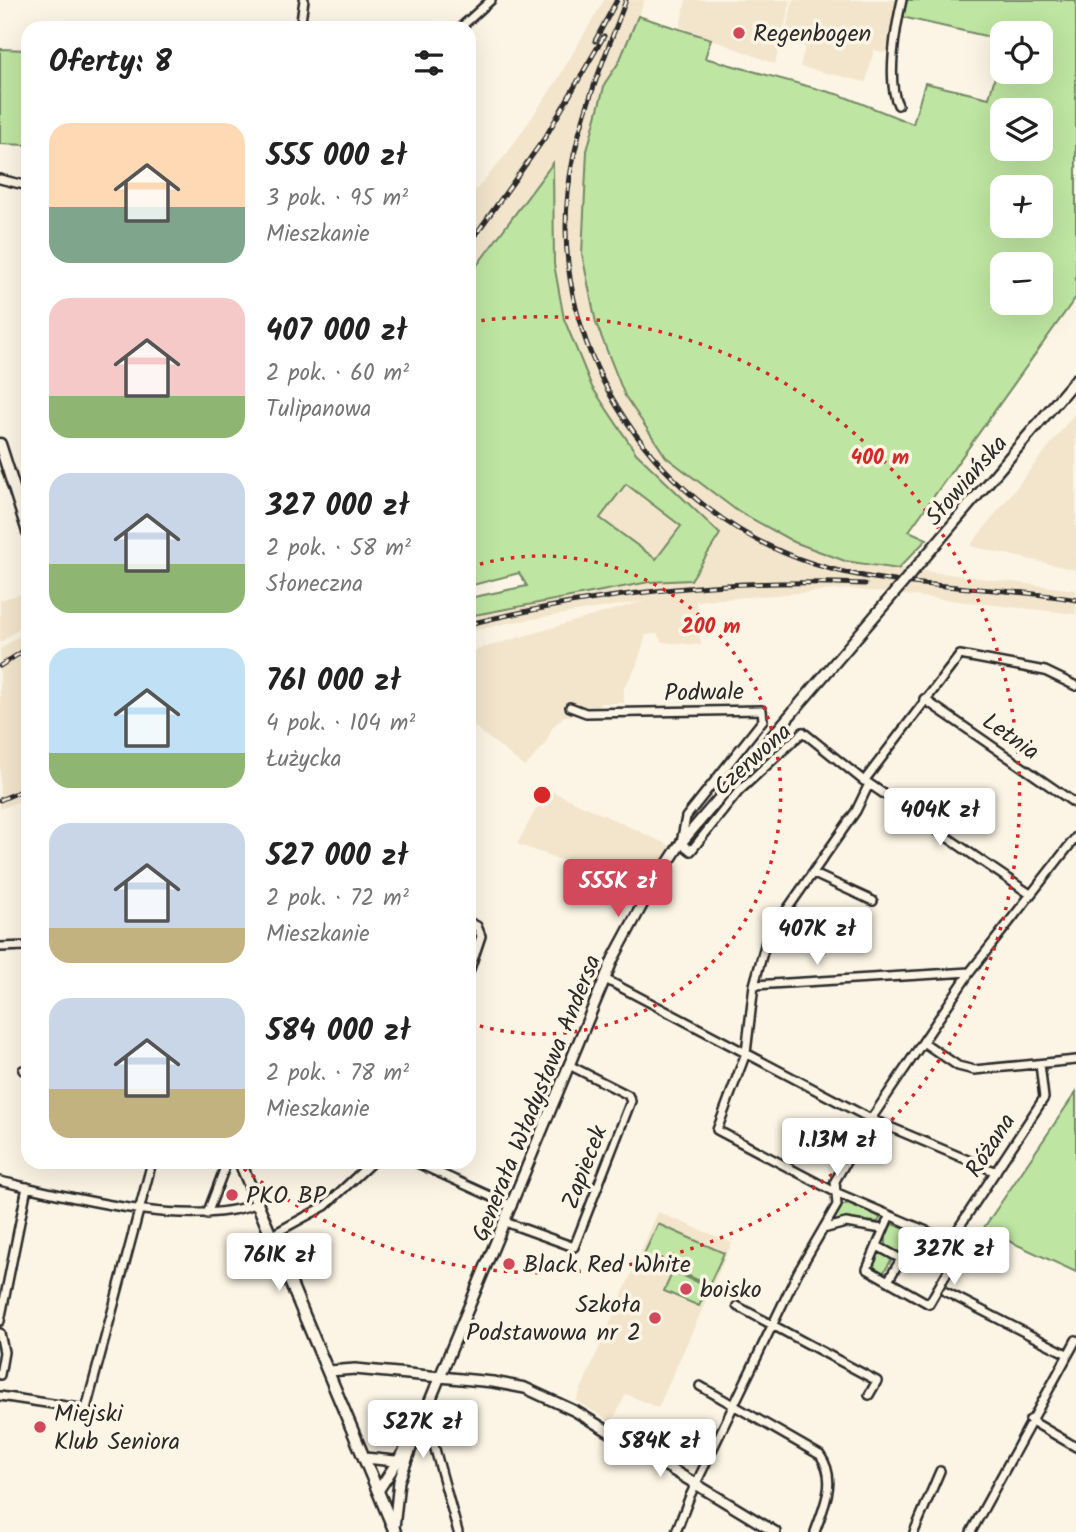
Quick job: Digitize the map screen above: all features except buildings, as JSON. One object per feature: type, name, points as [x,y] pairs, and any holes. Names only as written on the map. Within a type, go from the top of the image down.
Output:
[{"type":"main road","points":[[0,444],[21,511]]},
{"type":"main road","points":[[243,1169],[330,1371],[394,1531]]},
{"type":"street","points":[[301,21],[304,0]]},
{"type":"street","points":[[468,21],[491,0]]},
{"type":"street","points":[[898,105],[893,96],[893,80],[896,26],[902,0]]},
{"type":"street","points":[[0,179],[21,184]]},
{"type":"street","name":"Słowiańska","points":[[885,604],[1076,380]]},
{"type":"street","name":"Generała Władysława Andersa","points":[[394,1531],[395,1501],[419,1428],[442,1378],[605,979],[649,892],[681,843],[885,604]]},
{"type":"street","points":[[956,1257],[929,1304],[867,1269],[879,1247],[882,1229],[889,1217],[717,1130],[746,1053],[754,985],[767,939],[856,811],[867,782],[924,699],[960,655],[1045,671],[1076,686]]},
{"type":"street","name":"Letnia","points":[[924,699],[1076,804]]},
{"type":"street","name":"Podwale","points":[[570,707],[586,713],[762,710],[763,720],[686,817],[681,843]]},
{"type":"street","name":"Czerwona","points":[[681,843],[691,851],[739,791],[803,732],[867,782]]},
{"type":"street","points":[[867,782],[1030,894]]},
{"type":"street","points":[[676,1532],[773,1324],[836,1205],[835,1181],[870,1119],[970,972],[1076,837]]},
{"type":"street","points":[[812,873],[873,901]]},
{"type":"street","points":[[476,926],[481,936],[476,951]]},
{"type":"street","points":[[0,947],[21,946]]},
{"type":"street","points":[[754,985],[970,972]]},
{"type":"street","points":[[605,979],[870,1119],[996,1172]]},
{"type":"street","points":[[923,1042],[958,1066],[974,1070],[1076,1060]]},
{"type":"street","name":"Różana","points":[[889,1217],[950,1241],[1044,1098],[1040,1064]]},
{"type":"street","name":"Zapiecek","points":[[505,1222],[574,1247],[631,1101],[628,1095],[569,1065]]},
{"type":"street","points":[[0,1396],[86,1409],[150,1169]]},
{"type":"street","points":[[208,1214],[224,1169]]},
{"type":"street","points":[[270,1236],[325,1206],[365,1169]]},
{"type":"street","points":[[430,1169],[512,1206]]},
{"type":"street","points":[[0,1181],[141,1209],[208,1214],[232,1211],[258,1203]]},
{"type":"street","points":[[0,1321],[27,1187]]},
{"type":"street","points":[[823,1229],[846,1223],[882,1229]]},
{"type":"street","points":[[879,1247],[901,1259],[888,1282]]},
{"type":"street","points":[[946,1292],[1067,1354]]},
{"type":"street","points":[[737,1306],[877,1381],[869,1395]]},
{"type":"street","points":[[0,1333],[4,1352],[0,1374]]},
{"type":"street","points":[[971,1532],[1076,1340]]},
{"type":"street","points":[[330,1371],[340,1368],[503,1383],[534,1392],[575,1411],[775,1532]]},
{"type":"street","points":[[700,1386],[812,1448],[828,1466],[829,1490],[815,1532]]},
{"type":"street","points":[[1030,1420],[1076,1447]]},
{"type":"street","points":[[419,1428],[430,1431],[458,1532]]},
{"type":"street","name":"Generała Władysława Andersa","points":[[378,1491],[395,1461],[419,1428]]},
{"type":"street","points":[[365,1458],[395,1461]]},
{"type":"street","points":[[914,1532],[940,1471]]},
{"type":"street","points":[[378,1491],[401,1477]]},
{"type":"shaded area","points":[[604,0],[645,0],[619,62],[605,83],[587,151],[582,254],[625,396],[666,457],[736,510],[795,542],[845,561],[1076,590],[1076,614],[850,589],[696,601],[701,645],[662,642],[657,634],[646,635],[636,667],[624,688],[624,703],[602,703],[591,715],[564,716],[552,728],[546,743],[525,767],[476,728],[476,650],[644,601],[476,630],[476,615],[649,582],[691,580],[720,535],[636,453],[592,387],[564,319],[554,264],[552,164],[476,267],[476,190],[508,152],[556,82]]},
{"type":"shaded area","name":"Regenbogen","points":[[686,0],[791,0],[775,64],[680,27]]},
{"type":"shaded area","points":[[793,0],[896,0],[886,53],[874,50],[866,82],[800,67],[805,47],[783,42]]},
{"type":"shaded area","points":[[1076,412],[1076,570],[970,546]]},
{"type":"shaded area","points":[[626,484],[681,526],[656,559],[600,518]]},
{"type":"shaded area","points":[[21,594],[21,627],[0,643],[0,600]]},
{"type":"shaded area","points":[[21,635],[21,801],[0,809],[0,649]]},
{"type":"shaded area","points":[[547,789],[671,846],[641,889],[517,844]]},
{"type":"shaded area","name":"Szkoła Podstawowa nr 2","points":[[658,1212],[732,1243],[658,1408],[626,1394],[612,1422],[576,1401]]},
{"type":"green space","points":[[906,0],[1076,0],[1076,297],[909,531],[927,539],[898,569],[845,561],[794,542],[736,510],[666,457],[625,396],[596,323],[582,254],[587,151],[605,83],[619,62],[638,16],[711,39],[705,58],[840,95],[913,124],[925,83],[989,98],[993,84],[1053,84],[1053,21],[990,21],[990,37],[902,17]]},
{"type":"green space","points":[[0,49],[21,50],[21,145],[0,144]]},
{"type":"green space","points":[[553,163],[554,264],[564,319],[592,387],[636,453],[720,534],[691,580],[649,582],[476,615],[476,597],[527,586],[519,573],[476,584],[476,267]],"holes":[[[626,484],[681,526],[656,559],[600,518]]]},
{"type":"green space","points":[[1076,1092],[1076,1272],[983,1229]]},
{"type":"green space","points":[[848,1203],[880,1219],[878,1222],[848,1220],[830,1223],[839,1207]]},
{"type":"green space","points":[[658,1224],[724,1253],[709,1285],[643,1256]]},
{"type":"green space","points":[[892,1224],[922,1234],[908,1259],[886,1247],[886,1235]]},
{"type":"green space","points":[[879,1252],[892,1259],[882,1275],[871,1268]]},
{"type":"green space","name":"boisko","points":[[673,1271],[708,1287],[699,1306],[664,1291]]},
{"type":"railway","points":[[595,41],[617,0]]},
{"type":"railway","points":[[626,0],[591,94],[577,143],[568,192],[567,253],[577,312],[597,368],[626,421],[663,468],[708,508],[758,541],[814,564],[879,579],[1076,600]]},
{"type":"railway","points":[[476,234],[546,136],[604,36]]},
{"type":"railway","points":[[476,622],[567,604],[666,590],[765,583],[865,584]]},
{"type":"railway","points":[[0,666],[21,652]]},
{"type":"railway","points":[[0,800],[21,791]]},
{"type":"place","name":"Regenbogen","points":[[739,33]]},
{"type":"place","name":"PKO BP","points":[[232,1195]]},
{"type":"place","name":"Black Red White","points":[[509,1264]]},
{"type":"place","name":"boisko","points":[[686,1289]]},
{"type":"place","name":"Szkoła Podstawowa nr 2","points":[[655,1318]]},
{"type":"place","name":"Miejski Klub Seniora","points":[[40,1427]]}]
